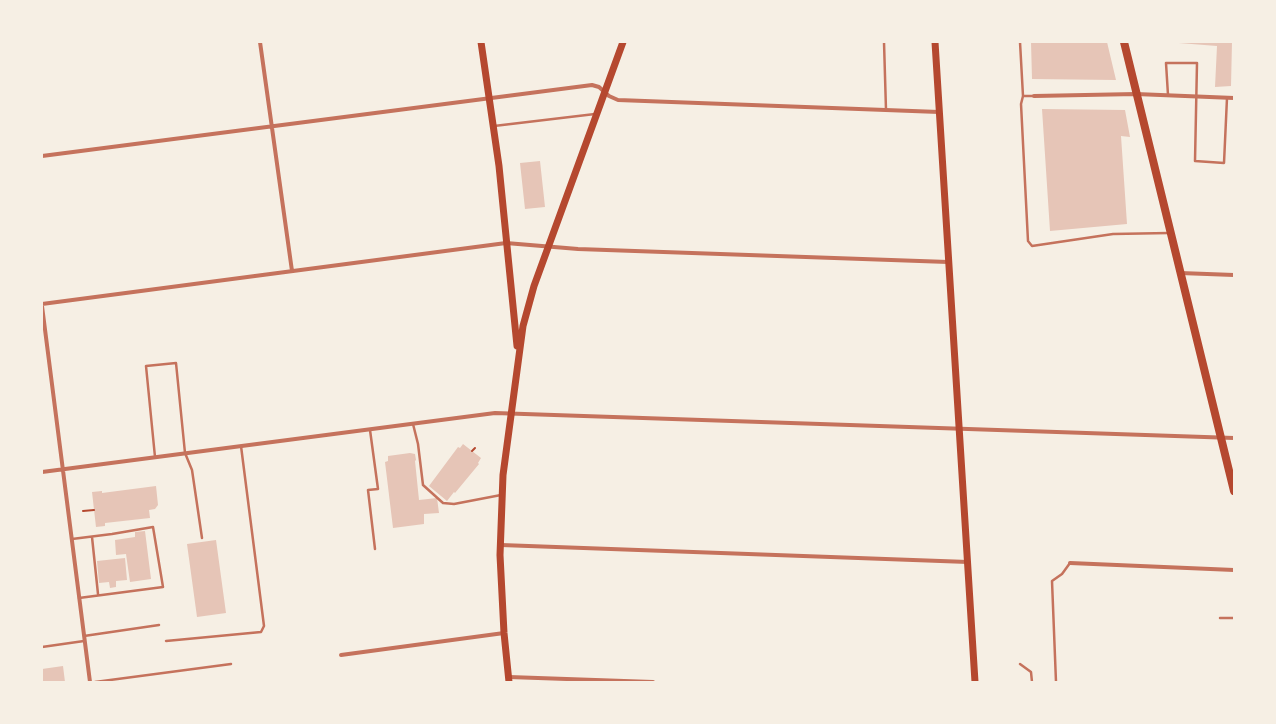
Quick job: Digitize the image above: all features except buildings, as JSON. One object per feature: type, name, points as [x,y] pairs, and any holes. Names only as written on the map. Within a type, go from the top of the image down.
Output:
[{"type":"main road","points":[[481,42],[493,126],[518,356]]},
{"type":"main road","points":[[509,680],[504,633],[501,545],[503,495],[518,356],[528,304],[623,42]]},
{"type":"main road","points":[[935,42],[976,682]]},
{"type":"main road","points":[[1124,42],[1234,491]]},
{"type":"street","points":[[260,42],[292,271]]},
{"type":"street","points":[[42,156],[592,85],[599,87],[618,100],[939,112]]},
{"type":"street","points":[[1034,96],[1136,94],[1234,98]]},
{"type":"street","points":[[90,682],[42,305],[506,243],[578,249],[948,262]]},
{"type":"street","points":[[1180,273],[1234,275]]},
{"type":"street","points":[[42,472],[495,413],[1234,438]]},
{"type":"street","points":[[501,545],[968,562]]},
{"type":"street","points":[[1070,563],[1234,570]]},
{"type":"street","points":[[341,655],[504,633]]},
{"type":"street","points":[[509,680],[653,682]]},
{"type":"lane","points":[[884,42],[886,110]]},
{"type":"lane","points":[[1020,42],[1023,96],[1020,104],[1028,241],[1032,246],[1113,234],[1170,233]]},
{"type":"lane","points":[[1168,95],[1166,63],[1196,63],[1195,161],[1224,163],[1227,98]]},
{"type":"lane","points":[[1023,96],[1034,96]]},
{"type":"lane","points":[[493,126],[597,114]]},
{"type":"lane","points":[[155,457],[146,366],[176,363],[185,453],[192,470],[202,538]]},
{"type":"lane","points":[[412,424],[418,444],[423,485],[443,503],[454,504],[503,495]]},
{"type":"lane","points":[[370,429],[378,489],[368,490],[375,549]]},
{"type":"lane","points":[[166,641],[261,632],[264,626],[241,446]]},
{"type":"lane","points":[[71,538],[92,537],[153,527],[163,587],[98,594],[79,598]]},
{"type":"lane","points":[[92,537],[98,594]]},
{"type":"lane","points":[[1056,682],[1052,581],[1062,574],[1070,563]]},
{"type":"lane","points":[[1220,618],[1234,618]]},
{"type":"lane","points":[[42,647],[159,625]]},
{"type":"lane","points":[[95,682],[231,664]]},
{"type":"lane","points":[[1020,664],[1031,672],[1032,682]]},
{"type":"path","points":[[472,451],[475,448]]},
{"type":"path","points":[[83,512],[94,510]]}]
